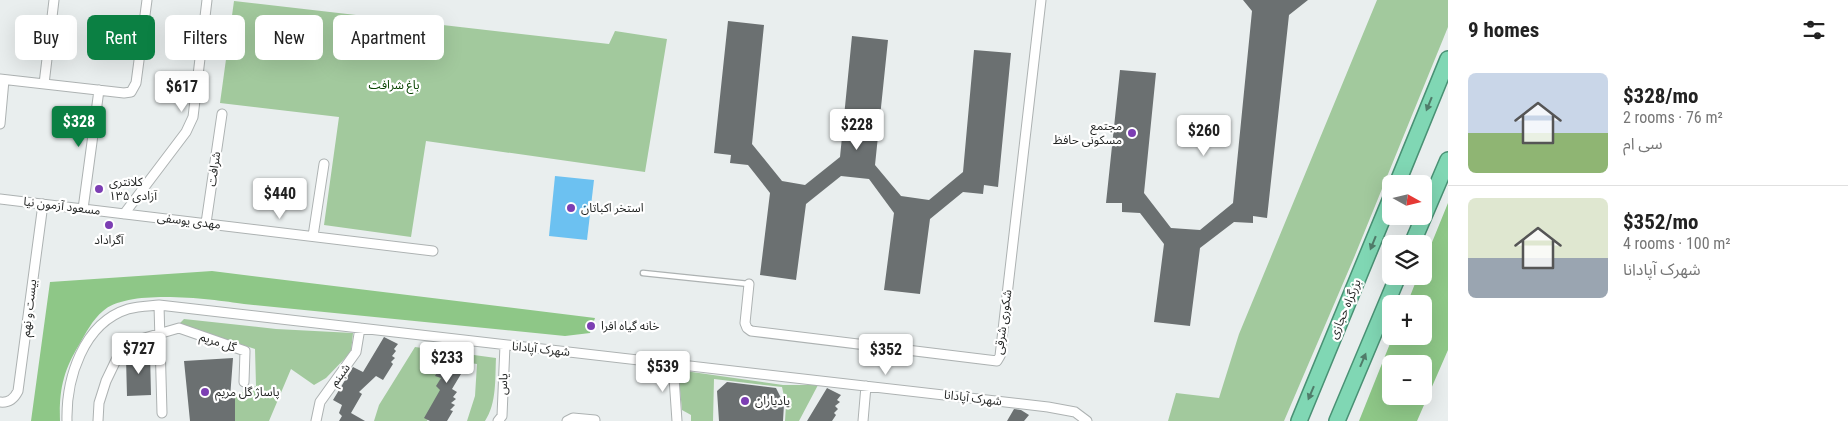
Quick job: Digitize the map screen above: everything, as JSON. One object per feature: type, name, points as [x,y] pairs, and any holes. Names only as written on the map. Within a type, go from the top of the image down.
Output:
[{"type":"highway","points":[[1401,175],[1448,59]]},
{"type":"highway","points":[[1416,235],[1448,160]]},
{"type":"highway","name":"بزرگراه حجازی","points":[[1299,421],[1382,220]]},
{"type":"highway","points":[[1337,421],[1394,285]]},
{"type":"street","points":[[44,84],[54,0]]},
{"type":"street","points":[[0,124],[2,80],[124,93],[131,92],[135,86],[147,0]]},
{"type":"street","points":[[124,214],[186,132],[193,117],[207,0]]},
{"type":"street","name":"شکوری شرقی","points":[[749,284],[745,323],[751,331],[997,361],[1000,356],[1041,0]]},
{"type":"street","points":[[83,209],[98,90]]},
{"type":"street","name":"شرافت","points":[[206,223],[222,114]]},
{"type":"street","points":[[313,236],[324,164]]},
{"type":"street","name":"مسعود آزمون نیا","points":[[0,198],[124,214]]},
{"type":"street","name":"بیست و نهم","points":[[1,402],[12,400],[18,390],[43,204]]},
{"type":"street","name":"مهدی یوسفی","points":[[124,214],[432,251]]},
{"type":"street","points":[[159,305],[162,413]]},
{"type":"street","name":"شهرک آپادانا","points":[[67,421],[66,401],[72,374],[82,350],[94,333],[110,318],[128,309],[159,305],[1048,407],[1076,412],[1087,421]]},
{"type":"street","name":"گل مریم","points":[[98,421],[99,404],[103,388],[118,356],[141,339],[159,333],[179,328],[245,351],[244,382]]},
{"type":"street","name":"شبنم","points":[[316,421],[320,402],[356,352],[360,328]]},
{"type":"street","name":"یاس","points":[[503,419],[505,345]]},
{"type":"street","points":[[673,363],[677,421]]},
{"type":"street","points":[[863,421],[866,386]]},
{"type":"street","points":[[567,421],[573,418],[595,420]]},
{"type":"lane","name":"شکوری شرقی","points":[[643,273],[749,284]]},
{"type":"green space","points":[[1377,0],[1448,0],[1448,27],[1388,175],[1382,175],[1382,189],[1284,421],[1168,421],[1176,393],[1219,398],[1239,334]]},
{"type":"green space","name":"باغ شرافت","points":[[234,1],[356,15],[333,15],[333,60],[444,60],[444,25],[609,44],[615,31],[667,39],[645,172],[426,141],[411,237],[324,225],[339,117],[220,103],[226,60],[245,60],[245,15],[232,15]]},
{"type":"green space","points":[[1448,203],[1448,350],[1432,387],[1432,355],[1385,355],[1389,345],[1432,345],[1432,295],[1411,295],[1414,285],[1432,285],[1432,242]]},
{"type":"green space","points":[[212,271],[595,318],[590,333],[565,336],[192,298],[150,297],[131,300],[115,304],[103,311],[96,318],[74,354],[61,391],[60,421],[31,421],[50,282]]},
{"type":"green space","points":[[184,319],[276,329],[353,333],[351,352],[326,378],[314,385],[291,369],[269,421],[235,421],[235,396],[256,386],[255,349],[179,324]]},
{"type":"green space","points":[[415,347],[496,358],[492,406],[485,421],[467,421],[475,396],[477,364],[450,360],[443,394],[427,421],[374,421],[379,405]]},
{"type":"green space","points":[[1382,364],[1382,405],[1424,405],[1417,421],[1359,421]]},
{"type":"green space","points":[[678,370],[783,385],[818,385],[799,421],[785,421],[786,405],[782,387],[714,379],[713,421],[691,421],[691,415],[682,410]]},
{"type":"water","name":"استخر اکباتان","points":[[555,176],[594,180],[587,240],[549,236]]},
{"type":"building","name":"مجتمع مسکونی حافظ","points":[[1243,0],[1308,0],[1289,15],[1267,218],[1253,216],[1253,223],[1234,222],[1200,248],[1190,326],[1154,322],[1164,244],[1140,213],[1122,212],[1122,203],[1106,203],[1120,70],[1156,73],[1144,193],[1171,228],[1200,230],[1233,203],[1252,11]]},
{"type":"building","points":[[728,21],[764,25],[752,144],[782,181],[805,185],[840,157],[852,36],[888,40],[875,165],[901,196],[929,200],[963,172],[974,50],[1011,53],[998,187],[984,185],[983,194],[963,192],[930,219],[920,294],[884,290],[894,213],[869,179],[841,176],[806,204],[796,280],[760,275],[770,193],[748,165],[730,163],[731,155],[714,153]]},
{"type":"building","points":[[384,337],[398,344],[392,356],[395,358],[391,362],[393,364],[383,380],[376,376],[359,392],[362,394],[351,413],[365,421],[339,421],[342,416],[339,413],[342,405],[333,400],[353,367],[363,372]]},
{"type":"building","points":[[453,345],[469,349],[465,355],[467,357],[463,361],[466,363],[461,368],[464,369],[452,389],[457,392],[453,397],[456,399],[451,403],[455,405],[450,410],[453,411],[447,421],[430,421],[424,418],[440,390],[436,386],[441,378],[435,376]]},
{"type":"building","points":[[132,353],[150,353],[151,395],[127,396],[126,358]]},
{"type":"building","name":"پاساژ گل مریم","points":[[233,358],[230,398],[235,396],[235,421],[190,421],[184,361]]},
{"type":"building","points":[[727,382],[776,388],[784,404],[783,421],[719,421],[717,391]]},
{"type":"building","points":[[827,388],[841,395],[837,400],[840,402],[835,406],[838,409],[834,413],[836,415],[832,421],[807,421]]},
{"type":"building","points":[[1014,409],[1021,410],[1029,415],[1024,421],[1007,421]]},
{"type":"place","name":"مجتمع مسکونی حافظ","points":[[1132,133]]},
{"type":"place","name":"کلانتری ۱۳۵ آزادی","points":[[99,189]]},
{"type":"place","name":"استخر اکباتان","points":[[571,208]]},
{"type":"place","name":"آگراداد","points":[[109,225]]},
{"type":"place","name":"خانه گیاه افرا","points":[[591,326]]},
{"type":"place","name":"پاساژ گل مریم","points":[[205,392]]},
{"type":"place","name":"یادیاران","points":[[745,401]]}]
